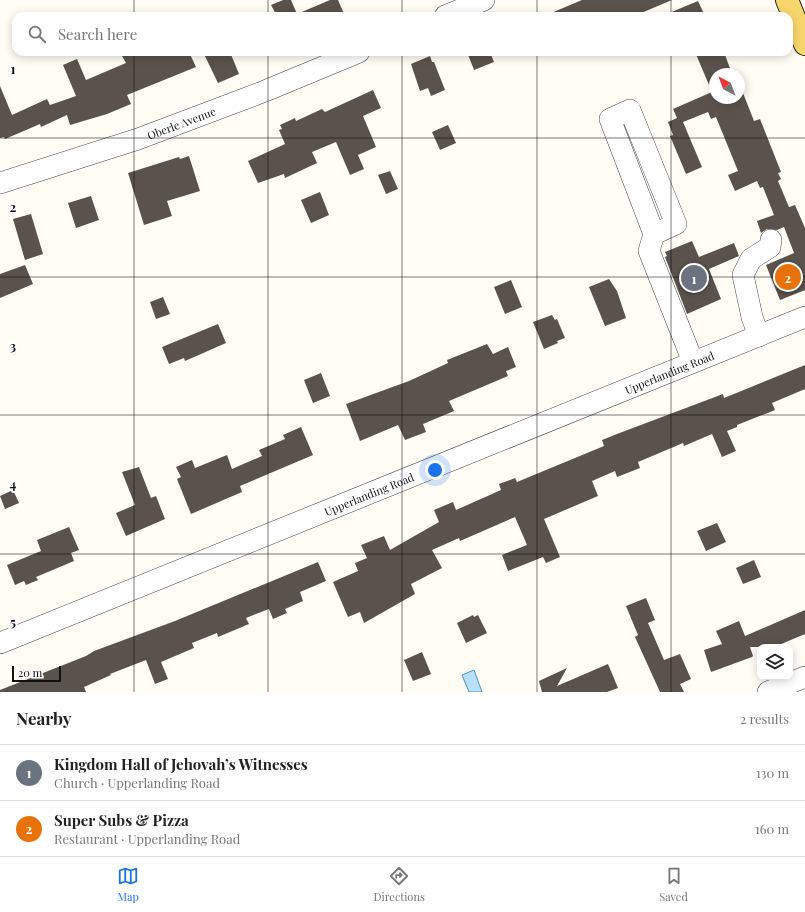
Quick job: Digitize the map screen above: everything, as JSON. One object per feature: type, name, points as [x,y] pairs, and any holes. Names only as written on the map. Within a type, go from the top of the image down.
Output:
[{"type":"main road","points":[[787,0],[792,12]]},
{"type":"main road","points":[[793,15],[805,44]]},
{"type":"street","points":[[455,12],[484,0]]},
{"type":"street","name":"Oberle Avenue","points":[[0,184],[138,139],[265,91],[349,56]]},
{"type":"street","points":[[654,234],[676,224],[630,110],[610,119],[654,234],[649,251],[693,362]]},
{"type":"street","points":[[759,336],[752,317],[742,275],[751,259],[770,247],[772,240]]},
{"type":"street","name":"Upperlanding Road","points":[[0,643],[805,317]]},
{"type":"street","points":[[768,692],[805,677]]},
{"type":"water","points":[[474,670],[482,692],[469,692],[462,675]]},
{"type":"building","points":[[283,0],[291,0],[296,12],[275,12],[271,5]]},
{"type":"building","points":[[330,0],[338,0],[343,12],[302,12]]},
{"type":"building","points":[[582,0],[672,0],[644,12],[554,12]]},
{"type":"building","points":[[698,1],[703,12],[672,12]]},
{"type":"building","points":[[122,56],[191,56],[196,67],[127,95],[131,104],[107,114],[70,125],[67,115],[41,127],[40,124],[5,139],[4,137],[0,138],[0,86],[12,115],[47,99],[50,105],[76,96],[63,65],[77,59],[86,80],[126,63]]},
{"type":"building","points":[[205,56],[232,56],[239,74],[218,83]]},
{"type":"building","points":[[430,56],[432,62],[434,62],[445,90],[431,96],[428,88],[420,91],[411,64]]},
{"type":"building","points":[[469,56],[492,56],[494,62],[474,70]]},
{"type":"building","points":[[697,56],[725,56],[730,68],[709,68],[709,85]]},
{"type":"building","points":[[373,90],[381,108],[363,116],[376,147],[358,155],[364,169],[350,175],[336,142],[312,152],[317,163],[285,178],[284,174],[258,183],[248,161],[285,144],[279,130],[282,129],[280,125],[295,118],[296,121],[322,109],[325,112]]},
{"type":"building","points":[[709,93],[709,104],[745,104],[745,98],[754,121],[760,119],[781,172],[778,173],[781,179],[778,181],[789,207],[795,205],[805,228],[805,290],[780,300],[766,265],[794,253],[784,227],[777,230],[767,229],[761,233],[757,221],[774,215],[763,187],[760,188],[757,181],[735,191],[728,175],[738,171],[716,117],[711,119],[708,112],[683,122],[702,167],[686,174],[670,136],[673,135],[668,122],[677,118],[673,109]]},
{"type":"building","points":[[448,125],[456,143],[440,150],[432,132]]},
{"type":"building","points":[[189,156],[200,191],[167,201],[172,216],[144,225],[128,173],[179,157],[180,159]]},
{"type":"building","points":[[390,171],[398,189],[386,194],[378,175]]},
{"type":"building","points":[[320,192],[329,215],[311,223],[301,200]]},
{"type":"building","points":[[91,196],[99,220],[76,228],[68,203]]},
{"type":"building","points":[[31,214],[43,254],[25,260],[13,219]]},
{"type":"building","points":[[692,241],[699,257],[734,243],[739,256],[709,269],[721,299],[687,314],[665,257],[667,256],[665,252]]},
{"type":"building","points":[[25,265],[33,284],[0,298],[0,274]]},
{"type":"building","points":[[609,279],[617,291],[626,318],[605,326],[589,287]]},
{"type":"building","points":[[511,280],[522,307],[505,314],[494,287]]},
{"type":"building","points":[[163,297],[170,314],[156,319],[150,302]]},
{"type":"building","points":[[552,315],[555,320],[557,319],[565,338],[544,349],[533,322]]},
{"type":"building","points":[[218,324],[226,343],[185,361],[184,358],[169,364],[162,347]]},
{"type":"building","points":[[487,344],[493,354],[508,347],[516,367],[506,371],[508,376],[449,401],[454,411],[423,424],[426,432],[405,440],[398,425],[360,441],[346,404],[409,381],[448,363],[447,360]]},
{"type":"building","points":[[805,365],[805,389],[772,403],[775,410],[737,425],[737,427],[727,431],[736,451],[722,457],[712,434],[684,446],[683,443],[638,462],[640,468],[617,477],[615,471],[592,481],[598,496],[544,519],[560,557],[546,563],[543,557],[508,571],[502,555],[527,545],[515,517],[460,541],[459,538],[432,550],[442,568],[411,584],[415,594],[364,623],[360,612],[348,617],[333,582],[358,571],[355,563],[367,558],[361,545],[384,536],[390,550],[439,522],[434,510],[453,502],[456,510],[501,490],[499,484],[515,478],[517,482],[604,446],[602,440],[723,394],[724,398]]},
{"type":"building","points":[[321,373],[330,396],[313,403],[304,380]]},
{"type":"building","points":[[301,427],[313,455],[240,486],[242,492],[191,514],[177,479],[181,477],[176,467],[192,460],[195,468],[227,455],[232,469],[262,456],[259,450],[285,439],[283,435]]},
{"type":"building","points":[[139,467],[151,498],[156,496],[165,519],[126,536],[116,513],[135,505],[122,472]]},
{"type":"building","points":[[13,490],[19,503],[5,509],[0,496]]},
{"type":"building","points":[[717,523],[726,542],[706,551],[697,531]]},
{"type":"building","points":[[69,527],[79,550],[71,553],[74,561],[36,577],[38,580],[26,585],[24,581],[15,585],[7,565],[41,551],[37,540]]},
{"type":"building","points":[[754,560],[761,577],[743,584],[736,568]]},
{"type":"building","points":[[318,562],[326,581],[300,592],[303,601],[285,609],[287,613],[273,619],[269,609],[246,618],[249,624],[218,637],[217,633],[192,643],[194,648],[161,662],[168,679],[155,684],[146,660],[110,674],[111,675],[84,687],[86,692],[0,692],[0,690],[86,656],[94,651],[175,621]]},
{"type":"building","points":[[646,598],[655,620],[648,623],[664,660],[680,654],[691,679],[680,684],[684,692],[660,692],[635,637],[638,635],[626,606]]},
{"type":"building","points":[[805,610],[805,634],[781,644],[757,644],[757,647],[750,647],[752,657],[711,672],[704,650],[722,644],[716,631],[739,621],[745,636]]},
{"type":"building","points":[[473,615],[474,617],[478,615],[487,633],[466,643],[457,623]]},
{"type":"building","points":[[422,652],[431,674],[413,681],[404,660]]},
{"type":"building","points":[[608,664],[618,688],[607,692],[542,692],[539,681],[567,668],[557,686]]},
{"type":"place","name":"Super Subs & Pizza","points":[[788,277]]},
{"type":"place","name":"Kingdom Hall of Jehovah’s Witnesses","points":[[694,278]]}]
